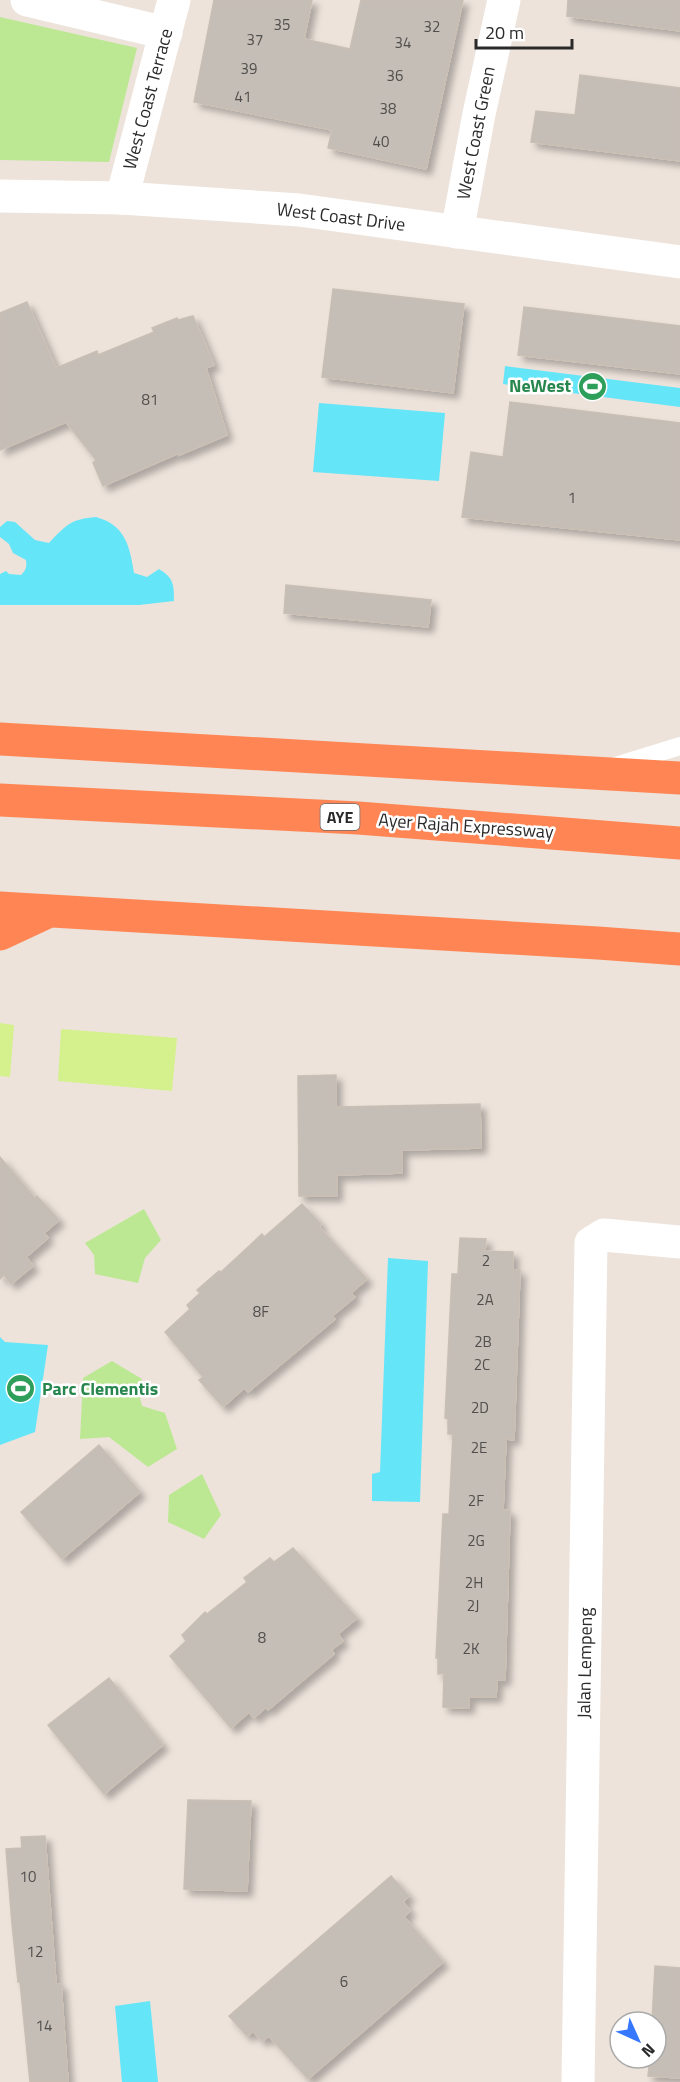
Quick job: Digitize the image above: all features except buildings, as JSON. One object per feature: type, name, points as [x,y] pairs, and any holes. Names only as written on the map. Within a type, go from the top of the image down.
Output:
[{"type":"highway","points":[[0,739],[680,778]]},
{"type":"highway","name":"Ayer Rajah Expressway","points":[[0,800],[358,818],[680,843]]},
{"type":"highway","points":[[0,908],[680,949]]},
{"type":"highway","points":[[0,934],[49,911]]},
{"type":"street","points":[[27,0],[166,33]]},
{"type":"street","name":"West Coast Terrace","points":[[122,198],[174,0]]},
{"type":"street","name":"West Coast Green","points":[[457,232],[479,114],[504,0]]},
{"type":"street","name":"West Coast Drive","points":[[0,196],[122,198],[299,210],[680,262]]},
{"type":"street","name":"Jalan Lempeng","points":[[578,2082],[591,1243],[604,1235],[680,1242]]},
{"type":"lane","points":[[599,772],[680,746]]},
{"type":"green space","points":[[0,17],[137,48],[109,162],[0,160]]},
{"type":"green space","points":[[0,1023],[14,1025],[10,1077],[0,1076]]},
{"type":"green space","points":[[61,1029],[177,1038],[172,1091],[58,1081]]},
{"type":"green space","points":[[144,1209],[161,1240],[145,1258],[138,1283],[95,1274],[94,1255],[85,1243]]},
{"type":"green space","points":[[112,1361],[142,1379],[137,1387],[142,1406],[165,1413],[177,1449],[148,1467],[109,1437],[80,1439],[83,1378]]},
{"type":"green space","points":[[202,1474],[221,1515],[204,1539],[168,1522],[169,1495]]},
{"type":"water","name":"NeWest","points":[[505,366],[680,388],[680,407],[503,384]]},
{"type":"water","points":[[319,403],[445,413],[439,481],[313,472]]},
{"type":"water","points":[[96,517],[114,525],[120,531],[128,546],[134,573],[147,577],[159,569],[168,576],[173,586],[174,601],[139,605],[0,605],[0,574],[6,571],[9,574],[21,575],[25,570],[26,560],[13,553],[9,544],[0,537],[0,527],[7,521],[15,522],[35,540],[49,543],[70,524],[80,519]]},
{"type":"water","points":[[388,1258],[428,1261],[420,1502],[372,1501],[372,1474],[380,1472]]},
{"type":"water","name":"Parc Clementis","points":[[0,1337],[5,1342],[48,1345],[35,1432],[0,1445]]},
{"type":"water","points":[[150,2001],[158,2082],[122,2082],[115,2006]]},
{"type":"place","name":"NeWest","points":[[592,386]]},
{"type":"place","name":"Parc Clementis","points":[[21,1389]]}]
